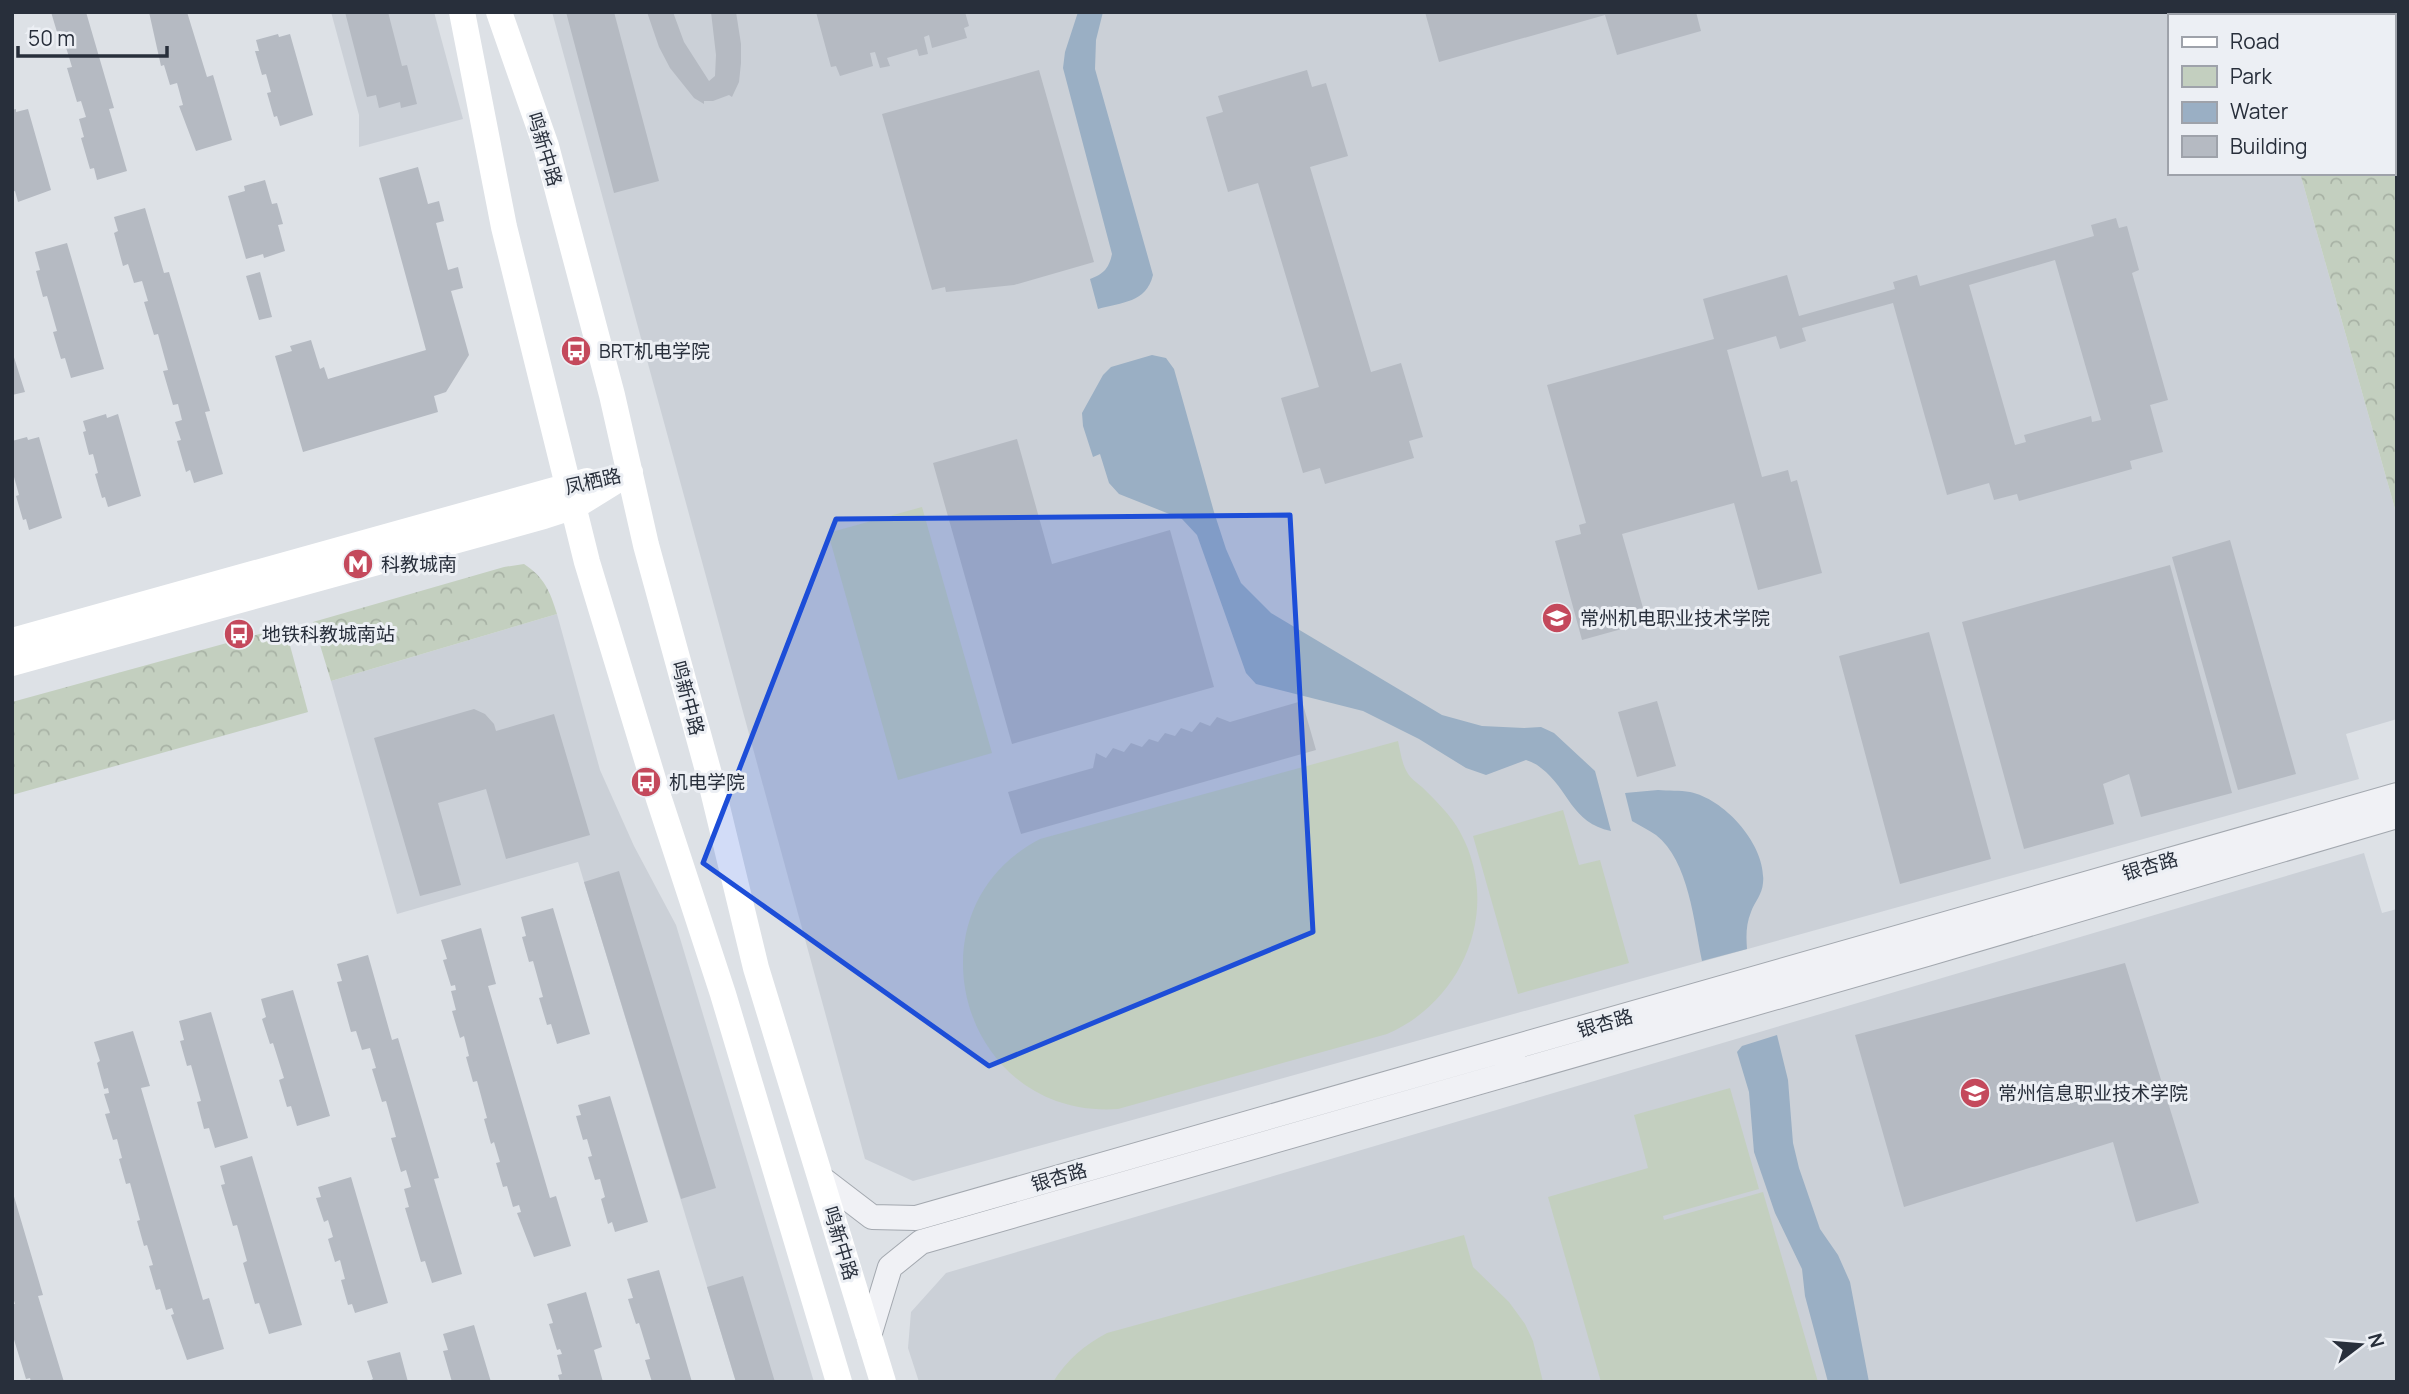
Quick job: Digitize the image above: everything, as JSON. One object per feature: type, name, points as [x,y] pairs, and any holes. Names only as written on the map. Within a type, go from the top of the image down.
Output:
[{"type":"main road","points":[[462,12],[504,226],[587,562],[659,799],[723,994],[839,1382]]},
{"type":"main road","name":"鸣新中路","points":[[499,12],[547,146],[646,545],[709,774],[756,968],[883,1382]]},
{"type":"main road","name":"凤栖路","points":[[12,641],[572,496],[630,472]]},
{"type":"main road","name":"凤栖路","points":[[12,663],[544,516],[572,496]]},
{"type":"street","name":"银杏路","points":[[821,1178],[872,1217],[916,1218],[2397,795]]},
{"type":"street","name":"银杏路","points":[[869,1336],[890,1267],[921,1242],[1914,958],[2397,816]]},
{"type":"highlighted area","points":[[1290,515],[1313,932],[989,1066],[703,863],[836,519]]},
{"type":"shaded area","points":[[331,12],[434,12],[463,119],[359,147],[359,115]]},
{"type":"shaded area","name":"常州机电职业技术学院","points":[[552,12],[2253,12],[2168,14],[2168,175],[2301,175],[2397,516],[2397,719],[2346,734],[2359,779],[913,1181],[865,1159]]},
{"type":"shaded area","points":[[557,614],[600,770],[634,846],[676,925],[814,1382],[736,1382],[578,862],[397,914],[331,681]]},
{"type":"shaded area","name":"常州信息职业技术学院","points":[[2364,853],[2382,913],[2397,909],[2397,1382],[919,1382],[908,1348],[911,1312],[946,1273]]},
{"type":"green space","points":[[2395,32],[2397,516],[2301,175],[2395,175]]},
{"type":"green space","points":[[922,507],[992,753],[898,780],[828,533]]},
{"type":"green space","points":[[524,564],[537,574],[545,585],[557,614],[331,681],[313,622],[504,567]]},
{"type":"green space","points":[[285,627],[308,712],[12,795],[12,702]]},
{"type":"green space","points":[[1398,741],[1408,774],[1443,808],[1460,832],[1472,861],[1477,891],[1476,921],[1468,949],[1455,976],[1437,999],[1414,1019],[1387,1034],[1118,1109],[1064,1103],[1020,1081],[988,1047],[969,1005],[963,959],[972,913],[998,871],[1040,839]]},
{"type":"green space","points":[[1563,810],[1579,865],[1600,860],[1629,963],[1518,994],[1473,836]]},
{"type":"green space","points":[[1730,1088],[1759,1189],[1663,1216],[1664,1220],[1763,1192],[1818,1382],[1601,1382],[1548,1197],[1648,1168],[1634,1115]]},
{"type":"green space","points":[[1464,1235],[1473,1267],[1509,1302],[1525,1324],[1533,1341],[1543,1382],[1053,1382],[1077,1354],[1107,1333]]},
{"type":"water","points":[[1078,12],[1103,12],[1096,40],[1095,69],[1153,275],[1150,284],[1139,296],[1124,303],[1098,309],[1090,279],[1105,270],[1112,254],[1063,68],[1065,52]]},
{"type":"water","points":[[1152,355],[1166,358],[1174,369],[1214,512],[1241,583],[1271,613],[1442,715],[1482,726],[1541,727],[1554,733],[1595,771],[1611,831],[1587,821],[1550,776],[1532,762],[1526,760],[1486,775],[1466,768],[1419,739],[1363,711],[1256,684],[1246,673],[1197,535],[1182,519],[1119,494],[1109,483],[1100,454],[1093,457],[1083,426],[1082,413],[1103,375],[1111,367]]},
{"type":"water","points":[[1686,791],[1703,796],[1730,814],[1751,840],[1758,854],[1763,883],[1748,921],[1747,949],[1702,961],[1693,911],[1676,860],[1656,835],[1632,821],[1625,793]]},
{"type":"water","points":[[1777,1035],[1788,1080],[1793,1143],[1799,1168],[1820,1229],[1838,1255],[1850,1282],[1869,1382],[1828,1382],[1805,1296],[1802,1269],[1775,1213],[1754,1152],[1749,1092],[1737,1052],[1742,1046]]},
{"type":"building","points":[[51,12],[86,12],[114,108],[109,109],[127,171],[97,180],[94,168],[90,169],[81,138],[84,137],[79,119],[86,117],[81,101],[77,102],[67,68],[72,67],[61,31],[57,32]]},
{"type":"building","points":[[149,12],[187,12],[207,77],[213,75],[232,140],[196,151],[179,106],[183,105],[177,83],[170,85],[164,65],[161,66]]},
{"type":"building","points":[[345,12],[388,12],[402,66],[407,65],[417,104],[401,108],[400,102],[379,108],[376,95],[367,97]]},
{"type":"building","points":[[566,12],[614,12],[659,181],[614,193]]},
{"type":"building","points":[[647,12],[673,12],[684,42],[709,81],[715,76],[716,55],[711,12],[736,12],[741,63],[739,82],[732,97],[729,95],[713,101],[704,101],[704,104],[694,98],[670,68],[659,47]]},
{"type":"building","points":[[816,12],[965,12],[969,26],[964,28],[967,38],[932,48],[929,35],[924,37],[928,54],[919,56],[917,49],[887,58],[890,66],[880,68],[875,52],[870,53],[873,66],[840,76],[836,66],[831,67]]},
{"type":"building","points":[[1425,12],[1696,12],[1701,31],[1617,55],[1605,15],[1439,62]]},
{"type":"building","points":[[278,34],[279,37],[290,34],[313,115],[280,126],[277,116],[274,117],[267,93],[271,92],[266,74],[262,75],[255,51],[259,51],[256,40]]},
{"type":"building","points":[[1039,70],[1094,262],[1014,285],[946,292],[945,287],[932,290],[882,114]]},
{"type":"building","points":[[1307,70],[1312,87],[1326,83],[1348,156],[1310,167],[1371,372],[1401,363],[1423,437],[1409,441],[1414,458],[1325,484],[1320,468],[1303,473],[1281,398],[1319,387],[1258,183],[1228,192],[1206,117],[1223,112],[1218,96]]},
{"type":"building","points":[[16,109],[16,112],[28,109],[51,190],[18,202],[15,191],[12,192],[12,110]]},
{"type":"building","points":[[418,167],[428,204],[439,201],[444,221],[436,223],[448,270],[458,267],[463,288],[451,291],[469,355],[446,392],[434,396],[438,412],[303,452],[275,356],[292,351],[290,346],[311,340],[320,369],[324,367],[328,379],[426,350],[379,178]]},
{"type":"building","points":[[265,180],[272,204],[277,203],[283,224],[278,225],[285,251],[264,258],[263,254],[246,259],[228,196],[245,191],[244,186]]},
{"type":"building","points":[[145,208],[164,273],[169,272],[210,411],[205,412],[223,474],[194,483],[190,470],[186,472],[177,441],[181,440],[175,422],[182,420],[178,404],[173,405],[163,371],[168,370],[158,334],[154,335],[144,302],[148,301],[142,281],[134,283],[128,264],[123,266],[114,233],[118,231],[114,217]]},
{"type":"building","points":[[2116,218],[2119,228],[2127,226],[2139,270],[2132,273],[2168,400],[2150,405],[2163,452],[2130,461],[2132,469],[2019,501],[2017,494],[1994,500],[1989,483],[1947,495],[1893,303],[1802,328],[1806,341],[1780,349],[1776,336],[1727,350],[1762,477],[1788,470],[1791,482],[1797,480],[1822,573],[1758,590],[1734,503],[1622,534],[1647,622],[1582,640],[1555,541],[1581,534],[1579,525],[1586,523],[1547,385],[1714,339],[1703,299],[1787,275],[1799,316],[1895,289],[1893,282],[1917,275],[1920,286],[2094,236],[2091,225]],"holes":[[[2055,260],[2101,420],[2092,422],[2091,416],[2024,435],[2026,442],[2015,445],[1969,285]]]},
{"type":"building","points":[[67,243],[104,369],[71,378],[65,358],[61,359],[53,332],[57,331],[47,296],[43,297],[36,271],[40,270],[35,252]]},
{"type":"building","points":[[260,272],[272,317],[259,320],[246,276]]},
{"type":"building","points":[[12,351],[25,392],[12,395]]},
{"type":"building","points":[[106,414],[107,418],[118,414],[141,496],[108,507],[105,497],[102,498],[93,454],[89,455],[83,432],[86,431],[83,421]]},
{"type":"building","points":[[27,437],[28,440],[39,437],[62,518],[29,530],[26,519],[23,520],[16,496],[19,495],[14,477],[12,478],[12,441]]},
{"type":"building","points":[[1017,439],[1052,564],[1170,530],[1214,687],[1012,744],[933,463]]},
{"type":"building","points":[[2230,540],[2296,774],[2238,790],[2172,557]]},
{"type":"building","points":[[2170,565],[2232,793],[2141,817],[2129,774],[2103,784],[2114,824],[2024,849],[1962,622]]},
{"type":"building","points":[[1929,632],[1991,859],[1900,884],[1839,656]]},
{"type":"building","points":[[1302,701],[1316,750],[1021,834],[1008,792],[1093,768],[1096,753],[1106,758],[1113,748],[1124,752],[1131,743],[1142,747],[1149,739],[1158,742],[1165,733],[1175,736],[1181,728],[1192,732],[1200,722],[1210,726],[1217,717],[1230,722]]},
{"type":"building","points":[[1657,701],[1676,766],[1637,777],[1618,712]]},
{"type":"building","points":[[474,709],[485,714],[494,724],[496,731],[554,714],[590,835],[506,859],[486,789],[438,803],[461,885],[420,896],[374,738]]},
{"type":"building","points":[[619,871],[716,1188],[681,1199],[584,882]]},
{"type":"building","points":[[553,908],[590,1034],[557,1044],[551,1024],[547,1025],[539,998],[543,997],[533,961],[529,962],[522,937],[526,936],[521,917]]},
{"type":"building","points":[[481,928],[496,984],[488,986],[550,1198],[556,1196],[571,1246],[534,1257],[517,1213],[521,1212],[519,1205],[513,1207],[507,1186],[503,1187],[496,1163],[500,1162],[494,1142],[491,1144],[477,1081],[473,1082],[464,1036],[460,1038],[452,1011],[456,1010],[451,991],[456,990],[455,985],[451,986],[443,960],[447,959],[441,940]]},
{"type":"building","points":[[368,955],[392,1040],[398,1038],[439,1178],[434,1179],[462,1274],[432,1283],[425,1261],[421,1262],[405,1208],[409,1207],[404,1189],[411,1187],[406,1170],[401,1172],[391,1138],[396,1137],[386,1101],[382,1102],[372,1069],[376,1068],[370,1048],[362,1050],[356,1031],[351,1032],[337,982],[342,981],[337,964]]},
{"type":"building","points":[[2125,963],[2199,1203],[2136,1222],[2113,1142],[1904,1207],[1855,1035]]},
{"type":"building","points":[[293,990],[330,1116],[297,1126],[291,1106],[287,1107],[279,1080],[284,1078],[262,1019],[266,1017],[261,999]]},
{"type":"building","points":[[211,1012],[248,1138],[215,1148],[209,1128],[204,1129],[197,1102],[201,1101],[191,1065],[187,1066],[180,1041],[184,1040],[179,1021]]},
{"type":"building","points":[[133,1031],[150,1086],[141,1088],[203,1300],[209,1298],[224,1349],[187,1360],[171,1315],[174,1314],[172,1308],[166,1310],[160,1289],[156,1290],[149,1266],[153,1265],[147,1245],[144,1246],[130,1183],[126,1184],[117,1139],[113,1140],[105,1114],[110,1113],[104,1094],[109,1093],[108,1088],[104,1089],[94,1042]]},
{"type":"building","points":[[610,1096],[648,1222],[615,1232],[612,1222],[608,1224],[601,1199],[605,1197],[600,1179],[595,1180],[588,1157],[592,1156],[587,1139],[583,1140],[576,1116],[581,1115],[578,1105]]},
{"type":"building","points":[[252,1156],[302,1325],[269,1334],[259,1303],[255,1304],[243,1263],[247,1261],[237,1225],[233,1226],[221,1185],[225,1184],[220,1166]]},
{"type":"building","points":[[351,1177],[388,1303],[355,1313],[352,1304],[348,1305],[341,1280],[345,1279],[340,1260],[335,1262],[328,1239],[333,1237],[328,1220],[324,1222],[316,1198],[321,1197],[318,1187]]},
{"type":"building","points":[[13,1193],[43,1295],[38,1296],[64,1382],[31,1382],[30,1378],[26,1379],[12,1333],[12,1304],[15,1304],[12,1294]]},
{"type":"building","points":[[659,1270],[692,1382],[652,1382],[645,1360],[650,1359],[628,1299],[633,1298],[627,1279]]},
{"type":"building","points":[[743,1276],[775,1382],[736,1382],[707,1287]]},
{"type":"building","points":[[586,1292],[602,1347],[594,1350],[603,1382],[560,1382],[558,1375],[562,1374],[557,1355],[562,1354],[560,1349],[557,1350],[549,1324],[553,1323],[547,1304]]},
{"type":"building","points":[[474,1325],[491,1382],[452,1382],[443,1351],[448,1350],[443,1334]]},
{"type":"building","points":[[400,1352],[408,1382],[367,1382],[373,1379],[367,1361]]},
{"type":"place","name":"BRT机电学院","points":[[576,351]]},
{"type":"place","name":"科教城南","points":[[358,564]]},
{"type":"place","name":"常州机电职业技术学院","points":[[1557,618]]},
{"type":"place","name":"地铁科教城南站","points":[[239,634]]},
{"type":"place","name":"机电学院","points":[[646,782]]},
{"type":"place","name":"常州信息职业技术学院","points":[[1975,1093]]}]
